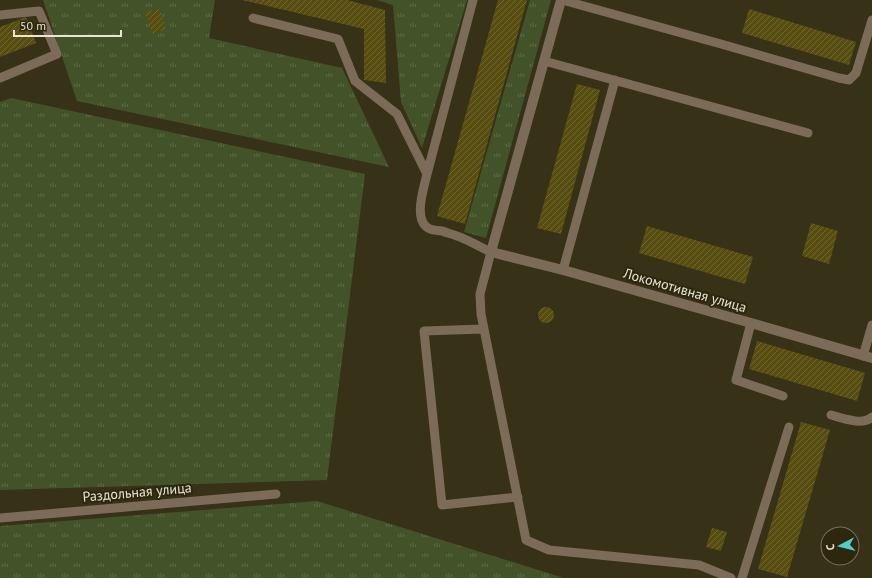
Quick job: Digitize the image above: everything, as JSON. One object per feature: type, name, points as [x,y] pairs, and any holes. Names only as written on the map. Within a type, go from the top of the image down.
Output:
[{"type":"street","points":[[490,252],[562,0]]},
{"type":"street","name":"Локомотивная улица","points":[[490,252],[563,270],[867,357]]},
{"type":"lane","points":[[472,0],[420,211],[421,219],[430,229],[443,231],[458,236],[490,252],[480,294],[481,314],[526,540],[549,550],[699,565],[731,578]]},
{"type":"lane","points":[[562,0],[849,80],[856,73],[872,20]]},
{"type":"lane","points":[[0,15],[39,11],[57,54],[0,78]]},
{"type":"lane","points":[[254,18],[338,39],[355,81],[397,114],[428,174]]},
{"type":"lane","points":[[544,61],[808,133]]},
{"type":"lane","points":[[563,270],[615,80]]},
{"type":"lane","points":[[751,323],[736,380],[783,396]]},
{"type":"lane","points":[[867,357],[872,325]]},
{"type":"lane","points":[[483,329],[424,331],[442,505],[518,497]]},
{"type":"lane","points":[[831,415],[863,422],[872,417]]},
{"type":"lane","points":[[742,578],[789,427]]},
{"type":"lane","name":"Раздольная улица","points":[[0,518],[276,494]]},
{"type":"green space","points":[[43,0],[215,0],[209,38],[342,68],[389,167],[77,101]]},
{"type":"green space","points":[[377,0],[467,0],[422,148],[401,102],[393,5]]},
{"type":"green space","points":[[530,0],[551,0],[486,238],[464,232]]},
{"type":"green space","points":[[11,98],[365,174],[327,480],[0,490],[0,102]]},
{"type":"green space","points":[[317,501],[564,578],[0,578],[0,526]]},
{"type":"building","points":[[242,0],[347,0],[385,10],[386,83],[364,80],[364,29]]},
{"type":"building","points":[[498,0],[527,0],[465,224],[437,216]]},
{"type":"building","points":[[159,8],[166,29],[153,34],[145,13]]},
{"type":"building","points":[[749,9],[856,42],[849,65],[742,33]]},
{"type":"building","points":[[26,17],[36,43],[0,57],[0,27]]},
{"type":"building","points":[[577,84],[600,90],[561,234],[537,228]]},
{"type":"building","points":[[811,223],[838,231],[829,264],[802,256]]},
{"type":"building","points":[[647,226],[753,257],[745,284],[639,253]]},
{"type":"building","points":[[546,307],[552,309],[554,315],[552,321],[546,323],[540,321],[538,315],[540,309]]},
{"type":"building","points":[[757,341],[865,373],[857,401],[749,369]]},
{"type":"building","points":[[801,422],[830,430],[787,577],[758,569]]},
{"type":"building","points":[[712,528],[727,532],[721,551],[706,547]]}]
